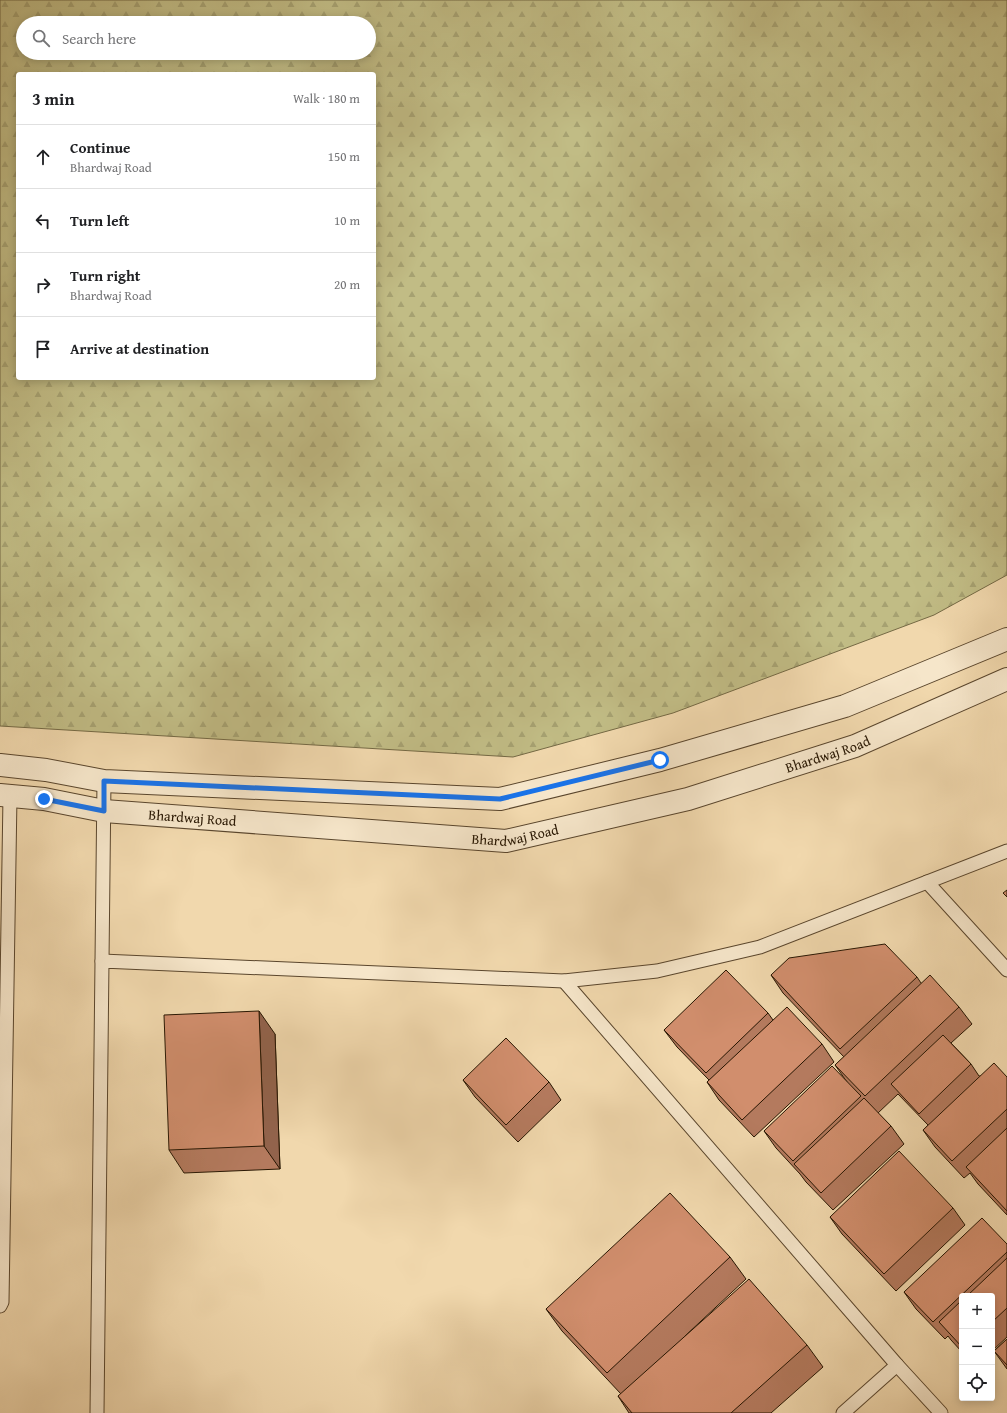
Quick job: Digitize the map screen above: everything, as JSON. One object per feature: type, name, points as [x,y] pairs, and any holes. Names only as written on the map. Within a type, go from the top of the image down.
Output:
[{"type":"street","points":[[0,765],[46,770],[104,781],[500,799],[660,760],[845,706],[1007,639]]},
{"type":"street","name":"Bhardwaj Road","points":[[5,796],[44,799],[104,811],[506,841],[688,799],[855,746],[1007,680]]},
{"type":"lane","points":[[97,1413],[104,781]]},
{"type":"lane","points":[[0,1306],[2,1302],[5,796]]},
{"type":"lane","points":[[102,961],[564,981],[657,971],[760,947],[1007,851]]},
{"type":"lane","points":[[927,882],[1007,970]]},
{"type":"lane","points":[[564,981],[941,1413]]},
{"type":"lane","points":[[843,1413],[898,1365]]},
{"type":"green space","points":[[0,0],[1007,0],[1007,575],[934,615],[673,713],[513,757],[0,726]]},
{"type":"building","points":[[1007,890],[1007,897],[1003,893]]},
{"type":"building","points":[[885,944],[917,977],[840,1049],[771,975],[789,958]]},
{"type":"building","points":[[726,970],[768,1013],[706,1073],[664,1030]]},
{"type":"building","points":[[930,975],[959,1007],[865,1096],[835,1065]]},
{"type":"building","points":[[787,1007],[822,1044],[742,1120],[707,1082]]},
{"type":"building","points":[[259,1011],[264,1146],[169,1150],[164,1015]]},
{"type":"building","points":[[943,1035],[971,1064],[919,1114],[891,1084]]},
{"type":"building","points":[[506,1038],[549,1082],[506,1125],[463,1080]]},
{"type":"building","points":[[994,1063],[1007,1077],[1007,1109],[952,1161],[923,1130]]},
{"type":"building","points":[[832,1066],[861,1096],[793,1161],[764,1131]]},
{"type":"building","points":[[864,1098],[891,1126],[821,1193],[794,1164]]},
{"type":"building","points":[[1007,1128],[1007,1211],[966,1167]]},
{"type":"building","points":[[899,1151],[953,1208],[884,1274],[830,1217]]},
{"type":"building","points":[[670,1193],[730,1257],[607,1373],[546,1309]]},
{"type":"building","points":[[982,1218],[1007,1244],[1007,1252],[964,1293],[959,1293],[959,1297],[933,1322],[904,1292]]},
{"type":"building","points":[[1007,1258],[1007,1308],[995,1319],[995,1293],[970,1293]]},
{"type":"building","points":[[749,1279],[807,1345],[731,1413],[632,1413],[618,1396]]},
{"type":"building","points":[[959,1303],[959,1344],[939,1322]]},
{"type":"building","points":[[1007,1339],[1007,1365],[995,1352],[995,1350]]},
{"type":"route","points":[[44,799],[104,811],[104,781],[500,799],[660,760]]}]
